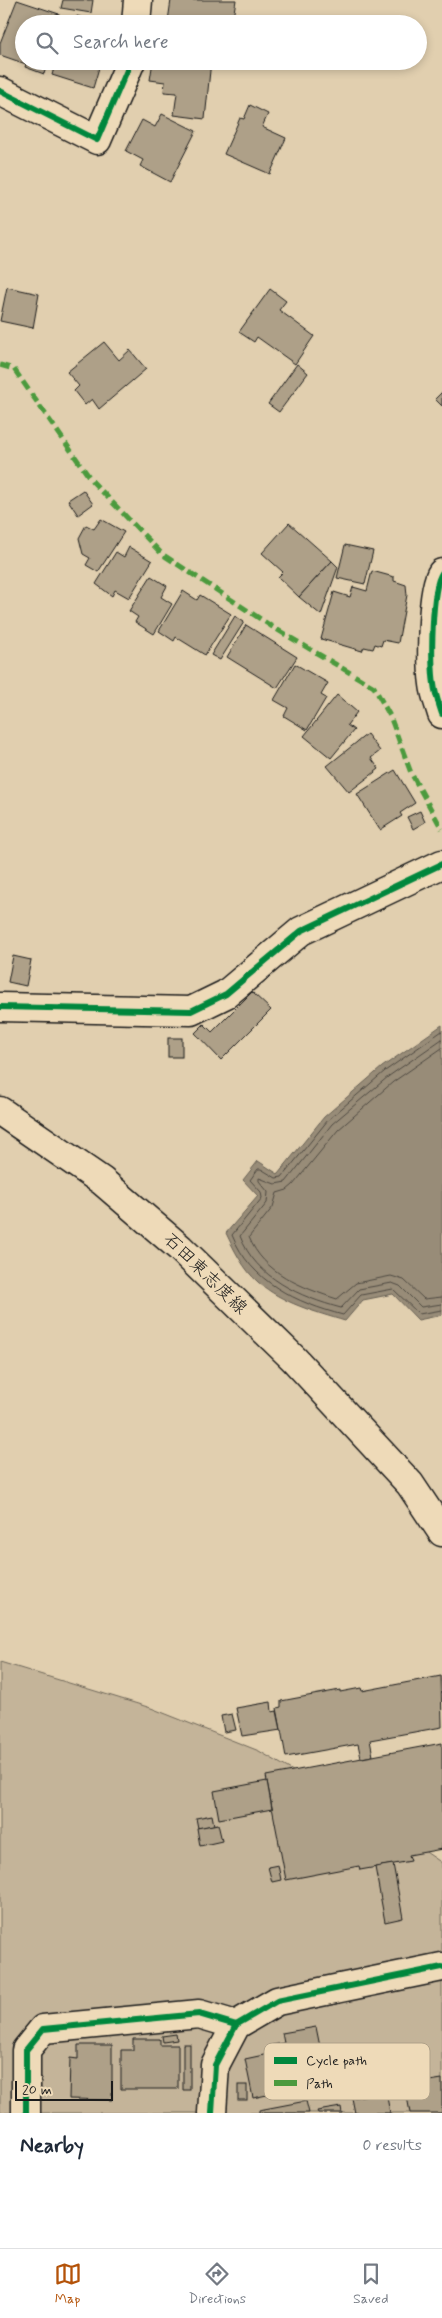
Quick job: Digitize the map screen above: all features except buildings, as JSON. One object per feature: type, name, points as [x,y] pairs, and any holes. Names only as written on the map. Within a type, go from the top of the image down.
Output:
[{"type":"street","points":[[137,15],[138,0]]},
{"type":"street","points":[[0,91],[97,140],[127,70]]},
{"type":"street","points":[[442,573],[438,578],[433,609],[434,685],[442,714]]},
{"type":"street","points":[[0,1007],[191,1010],[226,994],[301,931],[442,864]]},
{"type":"street","name":"石田東志度線","points":[[0,1111],[102,1181],[180,1248],[294,1359],[410,1484],[442,1532]]},
{"type":"street","points":[[212,2113],[215,2065],[236,2025],[277,2001],[442,1967]]},
{"type":"street","points":[[26,2113],[26,2050],[43,2029],[199,2014],[236,2025]]},
{"type":"shaded area","points":[[0,1662],[151,1708],[259,1751],[398,1833],[442,1863],[442,2113],[0,2113]]},
{"type":"water","points":[[442,1025],[442,1315],[418,1320],[393,1294],[363,1300],[345,1321],[299,1306],[278,1296],[253,1277],[236,1253],[226,1233],[258,1196],[243,1180],[258,1161],[278,1174],[324,1117],[382,1067]]},
{"type":"marked path","points":[[0,365],[14,369],[92,481],[162,554],[271,626],[374,687],[390,716],[411,773],[442,829]]},
{"type":"cycle path","points":[[0,91],[97,140],[127,70]]},
{"type":"cycle path","points":[[442,573],[438,581],[436,594],[432,644],[433,674],[437,699],[442,714]]},
{"type":"cycle path","points":[[0,1007],[191,1011],[226,994],[301,931],[442,864]]},
{"type":"cycle path","points":[[212,2113],[215,2065],[236,2025],[277,2001],[442,1967]]},
{"type":"cycle path","points":[[26,2113],[26,2050],[43,2029],[199,2014],[236,2025]]}]
